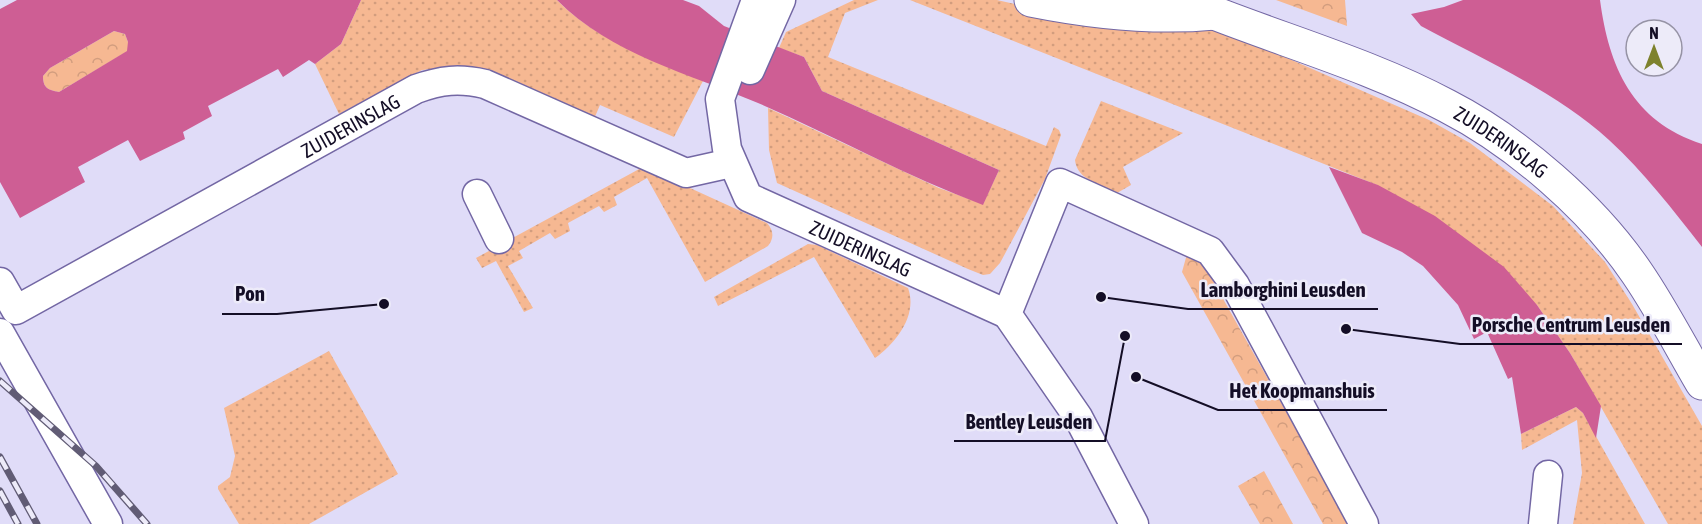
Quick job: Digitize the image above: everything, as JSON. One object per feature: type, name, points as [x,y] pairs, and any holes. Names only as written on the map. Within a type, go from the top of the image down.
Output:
[{"type":"street","name":"ZUIDERINSLAG","points":[[1031,0],[1074,9],[1130,14],[1185,16],[1204,7],[1384,78],[1448,106],[1530,160],[1583,208],[1637,272],[1702,383]]},
{"type":"street","name":"ZUIDERINSLAG","points":[[765,8],[725,130],[731,163],[748,197],[1007,314]]},
{"type":"street","name":"ZUIDERINSLAG","points":[[0,282],[8,314],[416,88],[439,80],[464,79],[485,84],[687,173],[731,163]]},
{"type":"street","points":[[1134,524],[1078,417],[1007,314],[1060,183],[1210,251],[1235,285],[1364,524]]},
{"type":"street","points":[[477,194],[499,239]]},
{"type":"street","points":[[0,333],[108,524]]},
{"type":"street","points":[[1543,524],[1548,475]]},
{"type":"green space","points":[[361,0],[557,0],[607,38],[645,57],[703,81],[674,137],[600,105],[594,119],[453,67],[422,70],[339,114],[315,64],[341,44]]},
{"type":"green space","points":[[854,0],[878,0],[845,13],[828,57],[1046,146],[1054,127],[1059,130],[1061,135],[1045,179],[1000,263],[990,274],[983,275],[968,269],[777,183],[769,150],[768,108],[939,188],[983,204],[999,170],[822,91],[804,57],[779,48],[786,32]]},
{"type":"green space","points":[[910,0],[997,0],[1055,13],[1223,30],[1429,120],[1470,143],[1553,206],[1605,262],[1632,304],[1702,426],[1702,524],[1668,524],[1570,353],[1537,305],[1377,185]]},
{"type":"green space","points":[[1276,0],[1345,0],[1347,26]]},
{"type":"green space","points":[[114,31],[125,34],[128,51],[59,92],[45,86],[43,76],[50,68]]},
{"type":"green space","points":[[1101,101],[1183,133],[1123,167],[1131,185],[1117,193],[1085,177],[1077,167],[1075,160]]},
{"type":"green space","points":[[641,168],[655,172],[767,223],[772,232],[770,243],[705,282],[647,178],[614,197],[617,205],[604,212],[599,206],[568,223],[570,231],[555,239],[550,233],[519,251],[523,258],[508,266],[533,308],[524,312],[496,261],[482,268],[476,258]]},
{"type":"green space","points":[[808,244],[817,245],[908,288],[910,308],[903,328],[890,345],[875,358],[814,257],[718,306],[714,297]]},
{"type":"green space","points":[[1187,254],[1203,263],[1349,524],[1323,524],[1182,272]]},
{"type":"green space","points":[[329,351],[398,474],[309,524],[239,524],[218,489],[218,486],[230,477],[235,456],[224,408]]},
{"type":"green space","points":[[1576,407],[1583,413],[1645,524],[1573,524],[1582,473],[1577,420],[1522,450],[1521,434]]},
{"type":"green space","points":[[1264,471],[1293,524],[1260,524],[1238,486]]},
{"type":"shaded area","points":[[17,0],[361,0],[341,44],[315,64],[309,60],[283,77],[278,69],[208,106],[212,116],[183,132],[185,139],[140,161],[128,140],[78,167],[85,182],[20,218],[0,182],[0,9]],"holes":[[[114,31],[125,34],[128,42],[127,51],[59,92],[45,86],[43,76],[50,68]]]},
{"type":"shaded area","points":[[557,0],[683,0],[699,6],[724,26],[804,57],[822,91],[999,170],[983,205],[758,103],[626,49],[578,19]]},
{"type":"shaded area","points":[[1463,0],[1600,0],[1610,48],[1628,88],[1641,106],[1658,121],[1678,134],[1702,144],[1702,247],[1634,165],[1588,123],[1518,77],[1421,26],[1411,14],[1444,7]]},
{"type":"shaded area","points":[[1329,167],[1378,185],[1435,216],[1504,267],[1537,305],[1570,353],[1601,406],[1596,438],[1583,413],[1576,407],[1521,434],[1512,377],[1508,379],[1487,332],[1474,339],[1458,305],[1423,266],[1402,252],[1362,233]]},
{"type":"railway","points":[[0,381],[96,466],[147,524]]},
{"type":"railway","points":[[0,457],[37,524]]},
{"type":"railway","points":[[0,491],[18,524]]},
{"type":"place","name":"Lamborghini Leusden","points":[[1101,297]]},
{"type":"place","name":"Pon","points":[[384,304]]},
{"type":"place","name":"Porsche Centrum Leusden","points":[[1346,329]]},
{"type":"place","name":"Bentley Leusden","points":[[1125,336]]},
{"type":"place","name":"Het Koopmanshuis","points":[[1136,377]]}]
